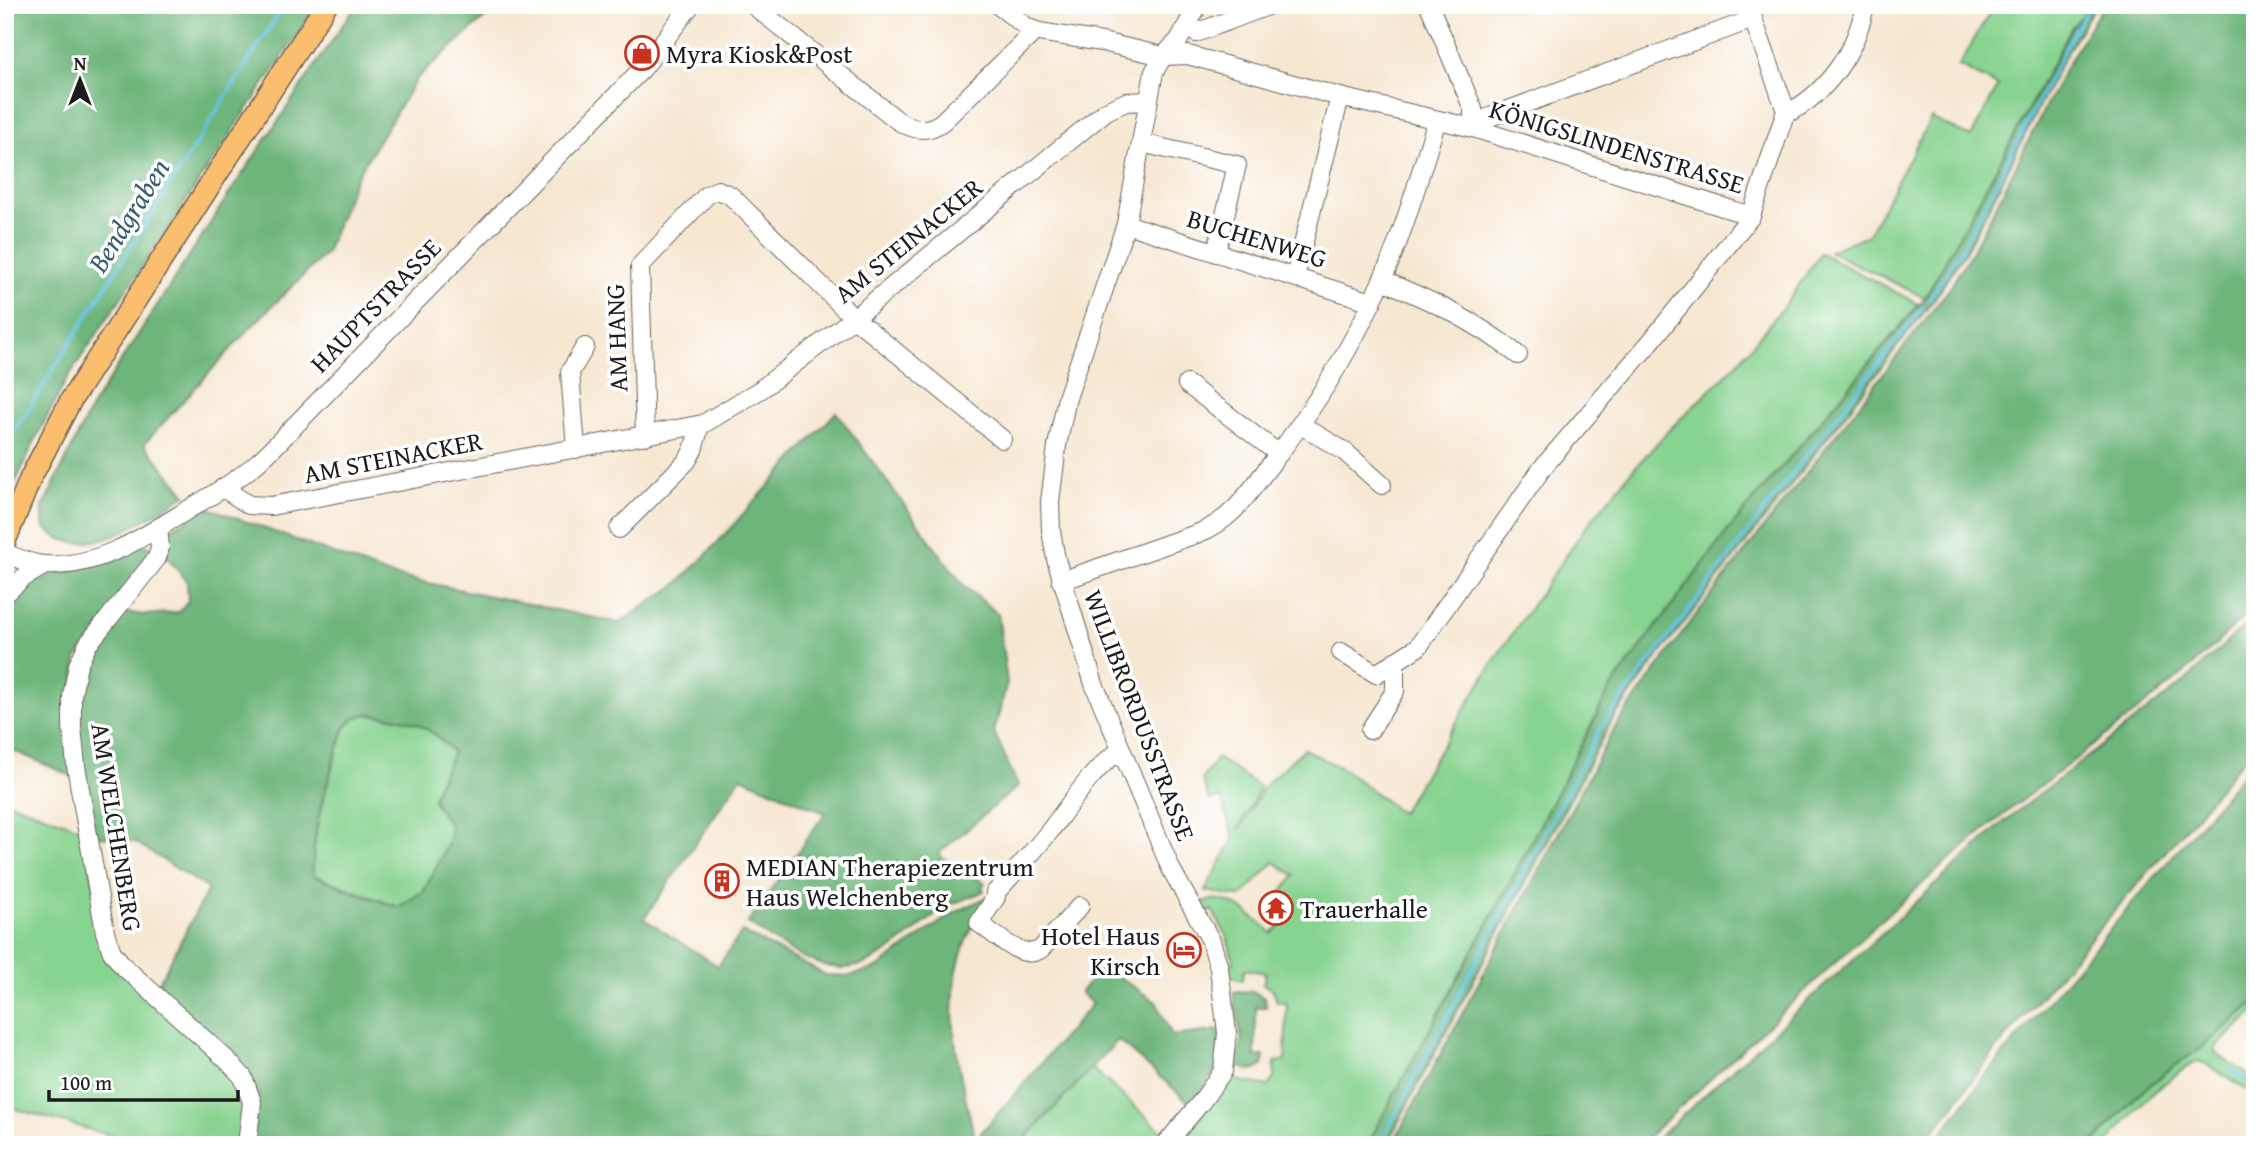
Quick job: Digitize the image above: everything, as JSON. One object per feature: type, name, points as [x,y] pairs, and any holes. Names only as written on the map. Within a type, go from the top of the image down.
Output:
[{"type":"main road","points":[[5,541],[43,451],[81,383],[327,5]]},
{"type":"street","name":"HAUPTSTRASSE","points":[[5,594],[23,578],[45,565],[93,559],[114,551],[158,528],[250,470],[643,68],[691,5]]},
{"type":"street","points":[[753,5],[897,120],[920,130],[935,127],[942,122],[1035,31]]},
{"type":"street","name":"KÖNIGSLINDENSTRASSE","points":[[998,5],[1035,31],[1163,56],[1188,55],[1340,97],[1473,128],[1751,215],[1653,339],[1543,467],[1418,647],[1376,674],[1341,652]]},
{"type":"street","name":"WILLIBRORDUSSTRASSE","points":[[1165,1145],[1223,1071],[1227,1043],[1225,1006],[1215,951],[1175,877],[1094,684],[1061,581],[1053,546],[1050,502],[1058,438],[1069,389],[1126,224],[1154,72],[1163,56],[1177,43],[1198,5]]},
{"type":"street","points":[[1196,33],[1270,5]]},
{"type":"street","points":[[1429,5],[1473,109],[1473,128]]},
{"type":"street","points":[[1786,114],[1816,95],[1835,73],[1855,37],[1866,5]]},
{"type":"street","points":[[1473,128],[1487,118],[1751,12],[1784,101],[1786,114],[1751,215]]},
{"type":"street","points":[[1295,277],[1340,97]]},
{"type":"street","name":"AM STEINACKER","points":[[223,488],[248,505],[271,506],[700,426],[760,390],[854,318],[1107,111],[1126,102],[1148,101]]},
{"type":"street","points":[[1061,581],[1186,538],[1219,524],[1235,512],[1301,425],[1372,302],[1411,203],[1437,120]]},
{"type":"street","points":[[1141,143],[1237,165],[1216,253]]},
{"type":"street","name":"AM HANG","points":[[645,436],[640,266],[707,195],[720,191],[733,198],[854,318]]},
{"type":"street","name":"BUCHENWEG","points":[[1126,224],[1372,302]]},
{"type":"street","points":[[1382,280],[1461,315],[1518,355]]},
{"type":"street","points":[[854,318],[1002,439]]},
{"type":"street","points":[[576,449],[570,372],[585,347]]},
{"type":"street","points":[[1187,384],[1279,454]]},
{"type":"street","points":[[1301,425],[1359,462],[1382,485]]},
{"type":"street","points":[[619,529],[687,461],[700,426]]},
{"type":"street","name":"AM WELCHENBERG","points":[[158,528],[160,547],[157,558],[93,636],[78,665],[72,708],[76,765],[105,932],[110,947],[128,972],[228,1060],[243,1077],[252,1102],[247,1145]]},
{"type":"street","name":"HAUPTSTRASSE","points":[[5,553],[45,565]]},
{"type":"street","points":[[1370,730],[1395,691],[1395,661]]},
{"type":"street","points":[[1080,906],[1041,949],[1034,953],[1022,952],[979,923],[996,897],[995,893],[1112,755],[1121,751]]},
{"type":"green space","points":[[5,5],[317,5],[68,377],[5,505]]},
{"type":"green space","points":[[356,5],[499,5],[418,77],[356,177],[326,253],[248,330],[144,444],[186,495],[114,535],[95,541],[76,542],[58,538],[43,526],[43,507],[92,406],[233,188]]},
{"type":"green space","points":[[1994,5],[2092,5],[2071,28],[1925,298],[1829,251],[1868,235],[1931,118],[1971,137],[1998,86],[1959,66]]},
{"type":"green space","points":[[2092,5],[2096,5],[2060,65],[1961,259],[1935,298],[1660,654],[1611,722],[1386,1145],[1367,1145],[1512,879],[1610,689],[1726,533],[1925,298],[2072,28]]},
{"type":"green space","points":[[2104,5],[2255,5],[2255,605],[2189,668],[2010,809],[1932,875],[1639,1145],[1392,1145],[1615,727],[1689,624],[1949,289],[1989,219],[2062,75]]},
{"type":"green space","points":[[1820,253],[1919,304],[1726,533],[1610,689],[1512,879],[1367,1145],[1177,1145],[1231,1079],[1268,1086],[1274,1078],[1275,1062],[1285,1061],[1287,1002],[1277,1002],[1274,991],[1263,984],[1266,973],[1245,969],[1242,980],[1228,976],[1224,965],[1234,963],[1227,937],[1212,910],[1202,915],[1202,902],[1221,900],[1231,903],[1272,933],[1281,924],[1275,919],[1277,916],[1267,908],[1295,876],[1274,862],[1241,897],[1205,891],[1234,838],[1221,798],[1209,800],[1202,779],[1217,758],[1260,787],[1238,831],[1265,785],[1304,749],[1345,770],[1401,813],[1497,656],[1585,528],[1670,429],[1737,364],[1792,296]]},
{"type":"green space","points":[[836,412],[963,585],[998,614],[1007,683],[994,732],[1018,786],[939,853],[985,883],[982,887],[984,891],[936,914],[897,945],[869,962],[839,968],[803,957],[748,923],[825,813],[741,777],[644,919],[718,966],[742,932],[826,975],[850,976],[877,968],[950,915],[987,897],[988,901],[965,943],[957,968],[954,993],[956,1044],[976,1145],[251,1145],[258,1093],[155,990],[208,889],[135,842],[92,835],[75,715],[88,652],[123,612],[144,615],[179,612],[188,601],[187,582],[165,554],[168,530],[210,508],[390,575],[619,623],[677,584]],"holes":[[[364,714],[413,722],[432,733],[453,752],[433,800],[451,827],[447,846],[424,891],[398,907],[313,875],[318,819],[344,729],[352,720]]]},
{"type":"green space","points":[[144,545],[150,547],[155,554],[76,659],[74,777],[5,747],[5,611],[28,584],[48,572]]},
{"type":"green space","points":[[2255,616],[2255,745],[2001,1043],[1923,1145],[1650,1145],[2006,820],[2183,683]]},
{"type":"green space","points":[[364,714],[413,722],[432,733],[453,752],[433,800],[451,827],[447,846],[424,891],[398,907],[313,875],[318,820],[344,729],[352,720]]},
{"type":"green space","points":[[2255,760],[2255,1002],[2200,1049],[2138,1094],[2092,1145],[1933,1145],[1983,1078]]},
{"type":"green space","points":[[5,801],[83,829],[104,937],[242,1082],[245,1145],[138,1145],[5,1106]]},
{"type":"green space","points":[[1104,967],[1156,1002],[1172,1036],[1220,1030],[1219,1064],[1192,1105],[1118,1040],[1019,1145],[982,1145],[980,1134],[1092,1004],[1080,992]]},
{"type":"green space","points":[[1233,992],[1254,992],[1265,998],[1266,1007],[1256,1007],[1255,1056],[1264,1056],[1263,1065],[1253,1070],[1236,1065],[1242,1042]]},
{"type":"green space","points":[[2255,1002],[2255,1011],[2215,1048],[2215,1053],[2255,1079],[2255,1095],[2198,1061],[2148,1098],[2106,1145],[2092,1145],[2138,1094],[2200,1049]]},
{"type":"green space","points":[[1092,1068],[1165,1134],[1155,1145],[1019,1145]]},
{"type":"waterway","name":"Bendgraben","points":[[5,446],[284,5]]},
{"type":"waterway","points":[[1929,299],[1963,247],[2076,28],[2092,5]]},
{"type":"waterway","points":[[1379,1145],[1601,727],[1798,466],[1923,307]]},
{"type":"waterway","points":[[2231,1070],[2255,1085]]},
{"type":"place","name":"Myra Kiosk&Post","points":[[642,53]]},
{"type":"place","name":"MEDIAN Therapiezentrum Haus Welchenberg","points":[[722,881]]},
{"type":"place","name":"Trauerhalle","points":[[1276,908]]},
{"type":"place","name":"Hotel Haus Kirsch","points":[[1184,950]]}]
